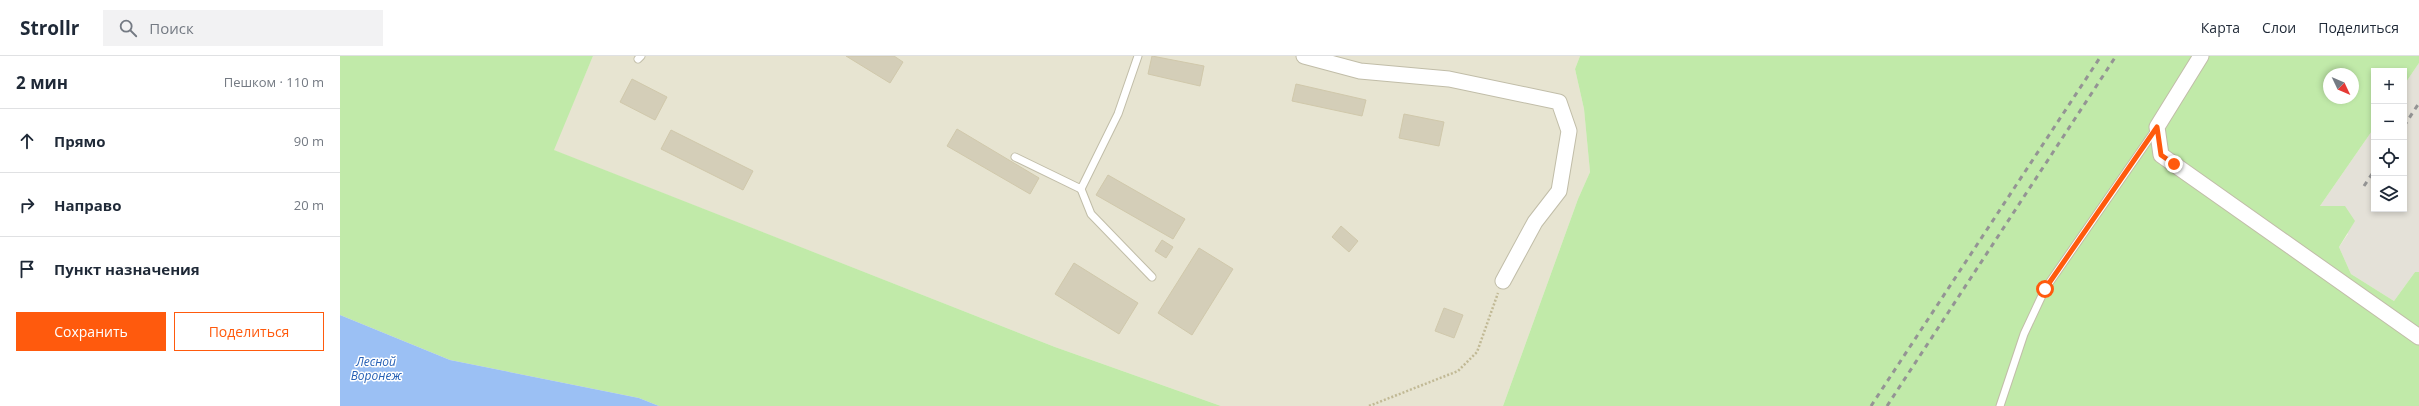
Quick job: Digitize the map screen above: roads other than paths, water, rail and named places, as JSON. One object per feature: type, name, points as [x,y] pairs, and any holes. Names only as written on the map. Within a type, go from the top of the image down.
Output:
[{"type":"street","points":[[1304,56],[1360,71],[1450,79],[1558,102],[1569,131],[1559,191],[1535,222],[1503,281]]},
{"type":"street","points":[[2201,56],[2157,127],[2161,155],[2419,337]]},
{"type":"lane","points":[[1080,189],[1118,114],[1138,56]]},
{"type":"lane","points":[[2000,406],[2024,334],[2045,289],[2157,127]]},
{"type":"lane","points":[[1015,157],[1080,189],[1091,214],[1152,277]]},
{"type":"water","name":"Лесной Воронеж","points":[[340,315],[450,360],[639,398],[659,406],[340,406]]},
{"type":"railway","points":[[1871,406],[2101,56]]},
{"type":"railway","points":[[1887,406],[2116,56]]},
{"type":"railway","points":[[2407,121],[2419,103]]},
{"type":"railway","points":[[2364,186],[2371,176]]}]
